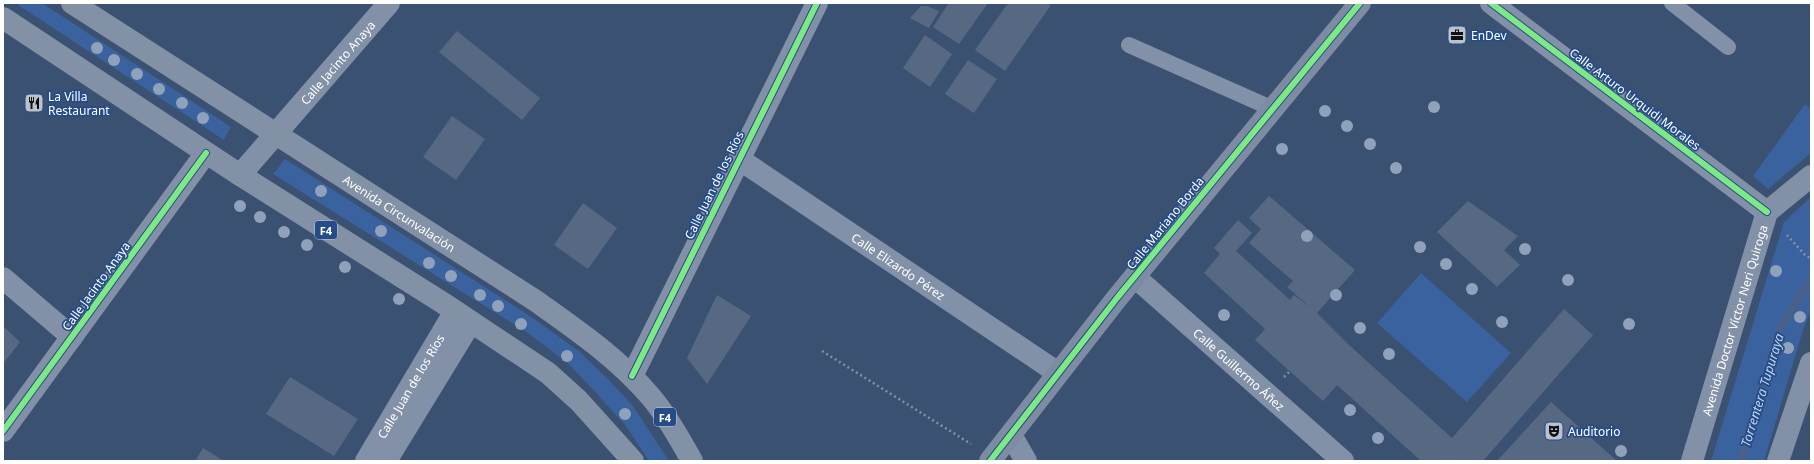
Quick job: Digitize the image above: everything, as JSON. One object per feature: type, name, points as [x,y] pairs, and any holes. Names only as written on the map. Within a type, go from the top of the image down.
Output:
[{"type":"highway","name":"Avenida Circunvalación","points":[[72,3],[536,301],[586,336],[632,376],[652,398],[677,435],[692,461]]},
{"type":"highway","name":"F4","points":[[3,18],[206,153],[548,373],[579,400],[633,461]]},
{"type":"street","name":"Calle Jacinto Anaya","points":[[240,175],[389,3]]},
{"type":"street","name":"Calle Juan de los Ríos","points":[[632,376],[817,3]]},
{"type":"street","name":"Calle Mariano Borda","points":[[992,459],[1058,373],[1135,277],[1360,3]]},
{"type":"street","name":"Calle Arturo Urquidi Morales","points":[[1491,3],[1767,212]]},
{"type":"street","name":"Calle Jacinto Anaya","points":[[3,431],[206,153]]},
{"type":"street","name":"Calle Elizardo Pérez","points":[[739,159],[1058,373]]},
{"type":"street","name":"Avenida Doctor Víctor Neri Quiroga","points":[[1692,461],[1767,212],[1811,176]]},
{"type":"street","name":"Calle Guillermo Áñez","points":[[1135,277],[1342,461]]},
{"type":"street","points":[[3,278],[72,337]]},
{"type":"street","name":"Calle Juan de los Ríos","points":[[366,461],[463,317]]},
{"type":"street","name":"Calle Juan de los Ríos","points":[[386,461],[463,317]]},
{"type":"street","points":[[1778,461],[1811,363]]},
{"type":"street","points":[[1011,435],[1026,461]]},
{"type":"lane","points":[[1672,3],[1728,47]]},
{"type":"lane","points":[[1130,44],[1273,109]]},
{"type":"path","points":[[1804,254],[1811,259]]},
{"type":"path","points":[[822,351],[992,459]]},
{"type":"shaded area","points":[[15,3],[42,3],[231,127],[224,140]]},
{"type":"shaded area","points":[[1805,104],[1811,109],[1811,153],[1768,189],[1753,176]]},
{"type":"shaded area","points":[[285,159],[533,318],[580,352],[633,406],[669,461],[649,461],[626,426],[570,365],[528,333],[273,174]]},
{"type":"shaded area","points":[[1811,197],[1811,310],[1803,330],[1764,461],[1711,461],[1784,222]]},
{"type":"shaded area","points":[[1421,273],[1511,353],[1467,402],[1377,323]]},
{"type":"building","points":[[949,3],[988,3],[959,44],[933,27]]},
{"type":"building","points":[[1008,3],[1047,3],[1051,5],[1005,71],[975,50]]},
{"type":"building","points":[[921,6],[927,6],[939,11],[929,28],[910,18]]},
{"type":"building","points":[[457,31],[540,98],[522,120],[439,52]]},
{"type":"building","points":[[925,35],[952,54],[930,87],[903,68]]},
{"type":"building","points":[[968,60],[997,79],[974,113],[945,94]]},
{"type":"building","points":[[452,116],[485,139],[456,180],[423,157]]},
{"type":"building","points":[[1269,196],[1355,270],[1317,313],[1349,345],[1452,438],[1564,309],[1593,335],[1483,461],[1421,461],[1337,385],[1323,401],[1255,340],[1265,329],[1204,273],[1220,254],[1214,248],[1238,220],[1252,233],[1236,251],[1290,300],[1294,295],[1311,308],[1287,287],[1293,281],[1249,243],[1261,229],[1249,218]]},
{"type":"building","points":[[1468,201],[1518,236],[1504,250],[1520,265],[1497,287],[1437,232]]},
{"type":"building","points":[[583,203],[617,228],[588,269],[554,245]]},
{"type":"building","points":[[717,295],[751,316],[707,384],[687,358]]},
{"type":"building","points":[[3,326],[20,342],[3,364]]},
{"type":"building","points":[[290,377],[358,419],[334,456],[266,414]]},
{"type":"building","name":"Auditorio","points":[[1551,402],[1617,461],[1497,461]]},
{"type":"building","points":[[203,448],[224,461],[195,461]]},
{"type":"waterway","name":"Torrentera Tupuraya","points":[[1741,461],[1780,328],[1811,279]]},
{"type":"cycle path","points":[[632,376],[817,3]]},
{"type":"cycle path","points":[[990,461],[1117,298],[1360,3]]},
{"type":"cycle path","points":[[1491,3],[1767,212]]},
{"type":"cycle path","points":[[3,431],[206,153]]},
{"type":"place","name":"EnDev","points":[[1457,35]]},
{"type":"place","name":"La Villa Restaurant","points":[[34,103]]},
{"type":"place","name":"Auditorio","points":[[1554,431]]}]
